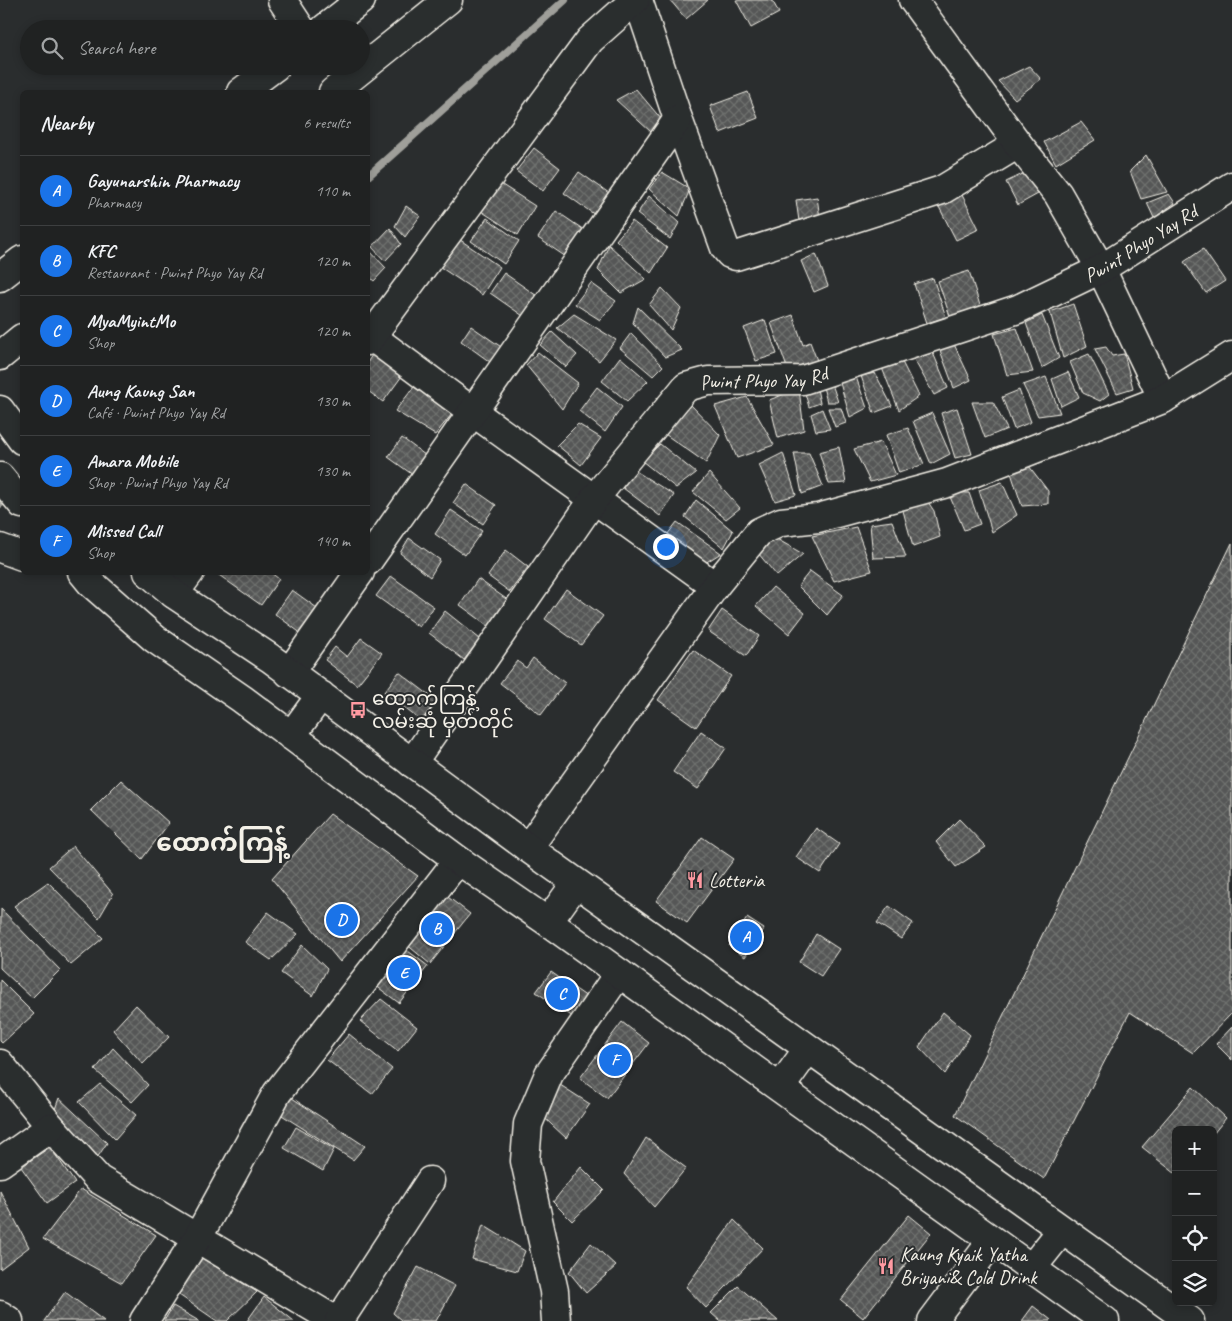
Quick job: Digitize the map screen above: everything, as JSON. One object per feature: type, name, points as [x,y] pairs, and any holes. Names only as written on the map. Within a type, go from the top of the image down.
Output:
[{"type":"main road","points":[[282,0],[294,20]]},
{"type":"main road","points":[[335,20],[361,0]]},
{"type":"main road","points":[[370,62],[448,0]]},
{"type":"main road","points":[[370,336],[590,40],[636,0],[725,248],[730,254],[736,256],[942,190],[1018,144]]},
{"type":"main road","points":[[913,0],[1018,144],[1058,194],[1101,270],[1163,398]]},
{"type":"main road","points":[[244,90],[264,75]]},
{"type":"main road","points":[[336,90],[354,75]]},
{"type":"main road","points":[[370,558],[678,119]]},
{"type":"main road","name":"Pwint Phyo Yay Rd","points":[[412,763],[594,499],[686,387],[708,382],[803,380],[1018,309],[1101,270],[1232,186]]},
{"type":"main road","points":[[0,277],[20,262]]},
{"type":"main road","points":[[370,338],[715,586]]},
{"type":"main road","points":[[0,356],[20,340]]},
{"type":"main road","points":[[528,848],[715,586],[759,532],[781,522],[818,518],[946,483],[1163,398],[1232,356]]},
{"type":"main road","points":[[0,410],[20,437]]},
{"type":"main road","points":[[0,477],[20,502]]},
{"type":"main road","points":[[0,548],[20,555]]},
{"type":"main road","points":[[152,575],[174,594],[289,672],[576,883],[1190,1321]]},
{"type":"main road","points":[[174,594],[188,575]]},
{"type":"main road","points":[[289,672],[358,575]]},
{"type":"main road","points":[[86,578],[155,639],[242,699],[458,860],[548,922],[1105,1321]]},
{"type":"main road","points":[[291,736],[321,696]]},
{"type":"main road","points":[[144,1321],[198,1237],[277,1094],[458,860]]},
{"type":"main road","points":[[548,922],[576,883]]},
{"type":"main road","points":[[556,1321],[554,1291],[525,1161],[528,1124],[549,1074],[618,973]]},
{"type":"main road","points":[[780,1088],[808,1049]]},
{"type":"main road","points":[[0,1064],[98,1179],[338,1321],[430,1181]]},
{"type":"main road","points":[[0,1163],[52,1127]]},
{"type":"main road","points":[[1031,1269],[1062,1230]]},
{"type":"main road","points":[[932,1321],[992,1241]]},
{"type":"main road","points":[[0,1315],[9,1321]]},
{"type":"building","points":[[670,0],[708,0],[686,19]]},
{"type":"building","points":[[736,0],[772,0],[779,13],[751,28]]},
{"type":"building","points":[[1029,66],[1041,79],[1015,99],[998,81]]},
{"type":"building","points":[[636,89],[662,120],[651,132],[616,100]]},
{"type":"building","points":[[748,92],[758,118],[720,133],[710,106]]},
{"type":"building","points":[[1081,122],[1095,140],[1056,164],[1044,142]]},
{"type":"building","points":[[534,148],[560,168],[543,191],[516,171]]},
{"type":"building","points":[[1146,155],[1167,192],[1141,199],[1130,171]]},
{"type":"building","points":[[579,172],[616,198],[602,220],[564,193]]},
{"type":"building","points":[[662,172],[690,189],[679,216],[649,189]]},
{"type":"building","points":[[1027,172],[1038,194],[1018,205],[1006,182]]},
{"type":"building","points":[[499,183],[535,206],[518,235],[481,211]]},
{"type":"building","points":[[961,193],[979,229],[956,240],[938,205]]},
{"type":"building","points":[[1169,194],[1175,203],[1154,218],[1147,203]]},
{"type":"building","points":[[649,196],[679,223],[670,239],[637,214]]},
{"type":"building","points":[[817,197],[821,225],[800,228],[796,200]]},
{"type":"building","points":[[406,206],[420,216],[405,237],[395,226]]},
{"type":"building","points":[[556,211],[590,234],[572,261],[538,238]]},
{"type":"building","points":[[487,218],[519,241],[504,264],[471,241]]},
{"type":"building","points":[[632,221],[667,248],[651,273],[616,240]]},
{"type":"building","points":[[390,228],[401,244],[385,261],[372,247]]},
{"type":"building","points":[[453,235],[500,267],[482,295],[434,263]]},
{"type":"building","points":[[609,245],[646,279],[621,293],[598,270]]},
{"type":"building","points":[[1203,249],[1225,281],[1206,293],[1184,262]]},
{"type":"building","points":[[370,251],[386,268],[374,281],[370,278]]},
{"type":"building","points":[[816,254],[828,286],[814,292],[801,261]]},
{"type":"building","points":[[969,271],[984,318],[954,328],[938,281]]},
{"type":"building","points":[[504,273],[540,298],[526,318],[490,293]]},
{"type":"building","points":[[933,278],[946,317],[927,323],[914,284]]},
{"type":"building","points":[[591,283],[616,301],[600,320],[575,304]]},
{"type":"building","points":[[662,288],[681,308],[671,330],[649,305]]},
{"type":"building","points":[[1073,304],[1087,346],[1063,358],[1050,312]]},
{"type":"building","points":[[638,307],[682,350],[665,357],[633,323]]},
{"type":"building","points":[[574,314],[616,340],[599,361],[557,328]]},
{"type":"building","points":[[793,315],[803,345],[810,342],[818,363],[789,373],[771,323]]},
{"type":"building","points":[[1042,315],[1059,358],[1042,368],[1026,323]]},
{"type":"building","points":[[765,320],[777,354],[756,361],[744,328]]},
{"type":"building","points":[[471,326],[507,351],[497,367],[461,341]]},
{"type":"building","points":[[1017,328],[1033,372],[1007,375],[994,334]]},
{"type":"building","points":[[552,332],[577,355],[566,367],[540,345]]},
{"type":"building","points":[[631,333],[663,366],[653,376],[620,348]]},
{"type":"building","points":[[952,340],[971,380],[954,388],[938,345]]},
{"type":"building","points":[[930,346],[948,388],[934,395],[912,356]]},
{"type":"building","points":[[1106,347],[1112,356],[1124,354],[1133,388],[1117,393],[1095,349]]},
{"type":"building","points":[[377,348],[407,369],[383,402],[370,392],[370,358]]},
{"type":"building","points":[[538,352],[578,383],[562,409],[526,365]]},
{"type":"building","points":[[1089,354],[1109,394],[1100,401],[1083,393],[1070,362]]},
{"type":"building","points":[[620,357],[648,381],[627,401],[602,381]]},
{"type":"building","points":[[901,360],[919,396],[899,410],[882,368]]},
{"type":"building","points":[[1068,372],[1079,397],[1061,406],[1052,379]]},
{"type":"building","points":[[875,373],[892,406],[874,413],[861,376]]},
{"type":"building","points":[[856,377],[867,408],[850,417],[840,383]]},
{"type":"building","points":[[1046,377],[1060,413],[1038,416],[1023,385]]},
{"type":"building","points":[[816,384],[820,403],[809,407],[804,390]]},
{"type":"building","points":[[832,384],[838,402],[827,402],[823,387]]},
{"type":"building","points":[[414,387],[452,414],[435,435],[395,411]]},
{"type":"building","points":[[597,387],[622,407],[605,432],[579,411]]},
{"type":"building","points":[[799,389],[804,430],[778,438],[769,400]]},
{"type":"building","points":[[1019,390],[1031,422],[1014,429],[1002,397]]},
{"type":"building","points":[[747,397],[774,445],[737,458],[715,406]]},
{"type":"building","points":[[972,402],[993,402],[1007,429],[985,438]]},
{"type":"building","points":[[691,405],[720,435],[706,463],[662,432]]},
{"type":"building","points":[[828,408],[841,408],[846,423],[835,427]]},
{"type":"building","points":[[957,408],[972,454],[955,458],[941,413]]},
{"type":"building","points":[[822,409],[830,429],[816,431],[811,414]]},
{"type":"building","points":[[932,413],[950,454],[931,464],[913,421]]},
{"type":"building","points":[[578,424],[601,438],[581,465],[557,445]]},
{"type":"building","points":[[908,428],[924,464],[899,473],[886,435]]},
{"type":"building","points":[[402,438],[433,461],[420,480],[388,457]]},
{"type":"building","points":[[881,442],[896,475],[870,482],[854,449]]},
{"type":"building","points":[[660,444],[696,473],[676,488],[642,461]]},
{"type":"building","points":[[839,447],[846,483],[829,484],[819,452]]},
{"type":"building","points":[[783,453],[796,495],[775,501],[759,465]]},
{"type":"building","points":[[794,453],[809,453],[823,486],[802,494]]},
{"type":"building","points":[[1029,466],[1048,491],[1048,504],[1022,506],[1011,473]]},
{"type":"building","points":[[634,470],[674,495],[660,516],[623,488]]},
{"type":"building","points":[[709,473],[740,508],[726,519],[693,492]]},
{"type":"building","points":[[1002,482],[1017,515],[992,532],[979,490]]},
{"type":"building","points":[[466,484],[496,505],[483,524],[453,503]]},
{"type":"building","points":[[948,492],[969,493],[980,524],[964,530]]},
{"type":"building","points":[[696,500],[733,531],[724,548],[685,517]]},
{"type":"building","points":[[928,502],[934,511],[940,537],[913,547],[902,507]]},
{"type":"building","points":[[451,510],[482,531],[465,555],[435,534]]},
{"type":"building","points":[[892,521],[906,557],[873,558],[870,524]]},
{"type":"building","points":[[677,522],[721,553],[705,563],[667,535]]},
{"type":"building","points":[[856,527],[872,571],[834,581],[812,536]]},
{"type":"building","points":[[409,538],[440,560],[430,577],[400,553]]},
{"type":"building","points":[[775,538],[803,554],[777,576],[758,553]]},
{"type":"building","points":[[1232,543],[1232,1013],[1193,1053],[1130,1012],[1044,1179],[955,1115]]},
{"type":"building","points":[[506,550],[528,567],[510,592],[488,576]]},
{"type":"building","points":[[810,571],[843,595],[827,615],[798,586]]},
{"type":"building","points":[[219,575],[274,575],[279,579],[261,605]]},
{"type":"building","points":[[391,576],[434,607],[419,627],[376,596]]},
{"type":"building","points":[[478,579],[509,601],[490,627],[460,605]]},
{"type":"building","points":[[773,587],[805,613],[789,634],[756,606]]},
{"type":"building","points":[[566,589],[603,616],[581,645],[545,619]]},
{"type":"building","points":[[292,590],[324,613],[306,637],[275,614]]},
{"type":"building","points":[[722,610],[759,636],[746,656],[708,631]]},
{"type":"building","points":[[445,611],[480,639],[464,660],[429,633]]},
{"type":"building","points":[[361,638],[382,653],[357,685],[325,660],[335,647],[347,657]]},
{"type":"building","points":[[693,650],[731,676],[696,727],[658,700]]},
{"type":"building","points":[[533,658],[565,683],[541,715],[500,683],[517,661],[526,668]]},
{"type":"building","points":[[399,672],[437,701],[421,721],[384,692]]},
{"type":"building","points":[[701,731],[726,748],[698,789],[673,772]]},
{"type":"building","points":[[121,780],[169,823],[142,859],[91,810]]},
{"type":"building","points":[[330,814],[418,876],[340,962],[272,879]]},
{"type":"building","points":[[959,819],[986,847],[956,867],[936,842]]},
{"type":"building","points":[[816,828],[839,844],[820,873],[796,857]]},
{"type":"building","name":"Lotteria","points":[[702,837],[734,859],[687,923],[656,901]]},
{"type":"building","points":[[73,846],[113,894],[99,918],[49,867]]},
{"type":"building","points":[[48,882],[103,938],[71,965],[14,906]]},
{"type":"building","points":[[444,894],[470,914],[430,964],[405,943]]},
{"type":"building","points":[[889,906],[913,923],[901,939],[877,923]]},
{"type":"building","points":[[1,909],[60,970],[32,998],[0,968]]},
{"type":"building","points":[[268,912],[298,934],[271,960],[245,942]]},
{"type":"building","points":[[747,918],[764,929],[745,957],[729,946]]},
{"type":"building","points":[[816,934],[839,949],[821,976],[799,962]]},
{"type":"building","points":[[302,945],[327,969],[313,996],[281,973]]},
{"type":"building","points":[[404,948],[428,966],[399,1003],[375,985]]},
{"type":"building","points":[[551,972],[587,997],[573,1017],[536,992]]},
{"type":"building","points":[[0,980],[34,1014],[2,1043],[0,1041]]},
{"type":"building","points":[[381,999],[417,1027],[398,1051],[360,1021]]},
{"type":"building","points":[[136,1005],[169,1037],[143,1064],[113,1030]]},
{"type":"building","points":[[943,1012],[970,1035],[945,1074],[919,1047]]},
{"type":"building","points":[[622,1022],[649,1043],[607,1098],[580,1078]]},
{"type":"building","points":[[1232,1027],[1232,1060],[1216,1044]]},
{"type":"building","points":[[349,1034],[392,1069],[372,1094],[327,1060]]},
{"type":"building","points":[[113,1048],[148,1085],[132,1102],[95,1070]]},
{"type":"building","points":[[557,1083],[590,1104],[566,1138],[537,1111]]},
{"type":"building","points":[[100,1084],[136,1115],[115,1139],[79,1102]]},
{"type":"building","points":[[1193,1087],[1226,1118],[1217,1129],[1217,1126],[1172,1126],[1172,1171],[1142,1147]]},
{"type":"building","points":[[289,1096],[365,1146],[353,1160],[277,1112]]},
{"type":"building","points":[[59,1098],[107,1143],[95,1161],[54,1112]]},
{"type":"building","points":[[296,1127],[334,1149],[323,1171],[284,1148]]},
{"type":"building","points":[[646,1138],[686,1168],[654,1207],[624,1174]]},
{"type":"building","points":[[50,1147],[75,1183],[47,1203],[21,1167]]},
{"type":"building","points":[[581,1167],[604,1190],[572,1221],[553,1202]]},
{"type":"building","points":[[81,1189],[156,1235],[122,1283],[43,1239]]},
{"type":"building","points":[[0,1191],[29,1247],[0,1269]]},
{"type":"building","name":"Kaung Kyaik Yatha Briyani& Cold Drink","points":[[909,1215],[931,1233],[863,1318],[841,1300]]},
{"type":"building","points":[[734,1220],[763,1248],[706,1308],[686,1287]]},
{"type":"building","points":[[483,1225],[525,1251],[517,1271],[472,1259]]},
{"type":"building","points":[[591,1243],[616,1266],[586,1293],[569,1272]]},
{"type":"building","points":[[197,1255],[257,1292],[227,1321],[217,1321],[179,1295]]},
{"type":"building","points":[[418,1267],[455,1286],[436,1321],[402,1321],[393,1313]]},
{"type":"building","points":[[738,1286],[778,1321],[720,1321],[711,1313]]},
{"type":"building","points":[[65,1292],[104,1321],[44,1321]]},
{"type":"building","points":[[264,1297],[294,1321],[247,1321]]},
{"type":"building","points":[[173,1306],[199,1321],[164,1321]]},
{"type":"building","points":[[1033,1306],[1051,1320],[1022,1321]]},
{"type":"waterway","points":[[370,174],[565,0]]},
{"type":"waterway","points":[[0,504],[10,496]]},
{"type":"place","name":"ထောက်ကြန့် လမ်းဆုံ မှတ်တိုင်","points":[[358,710]]},
{"type":"place","name":"Lotteria","points":[[695,880]]},
{"type":"place","name":"Aung Kaung San","points":[[342,920]]},
{"type":"place","name":"KFC","points":[[437,929]]},
{"type":"place","name":"Gayunarshin Pharmacy","points":[[746,937]]},
{"type":"place","name":"Amara Mobile","points":[[404,973]]},
{"type":"place","name":"MyaMyintMo","points":[[562,994]]},
{"type":"place","name":"Missed Call","points":[[615,1060]]},
{"type":"place","name":"Kaung Kyaik Yatha Briyani& Cold Drink","points":[[886,1266]]},
{"type":"district","name":"ထောက်ကြန့်","points":[[222,842]]}]
